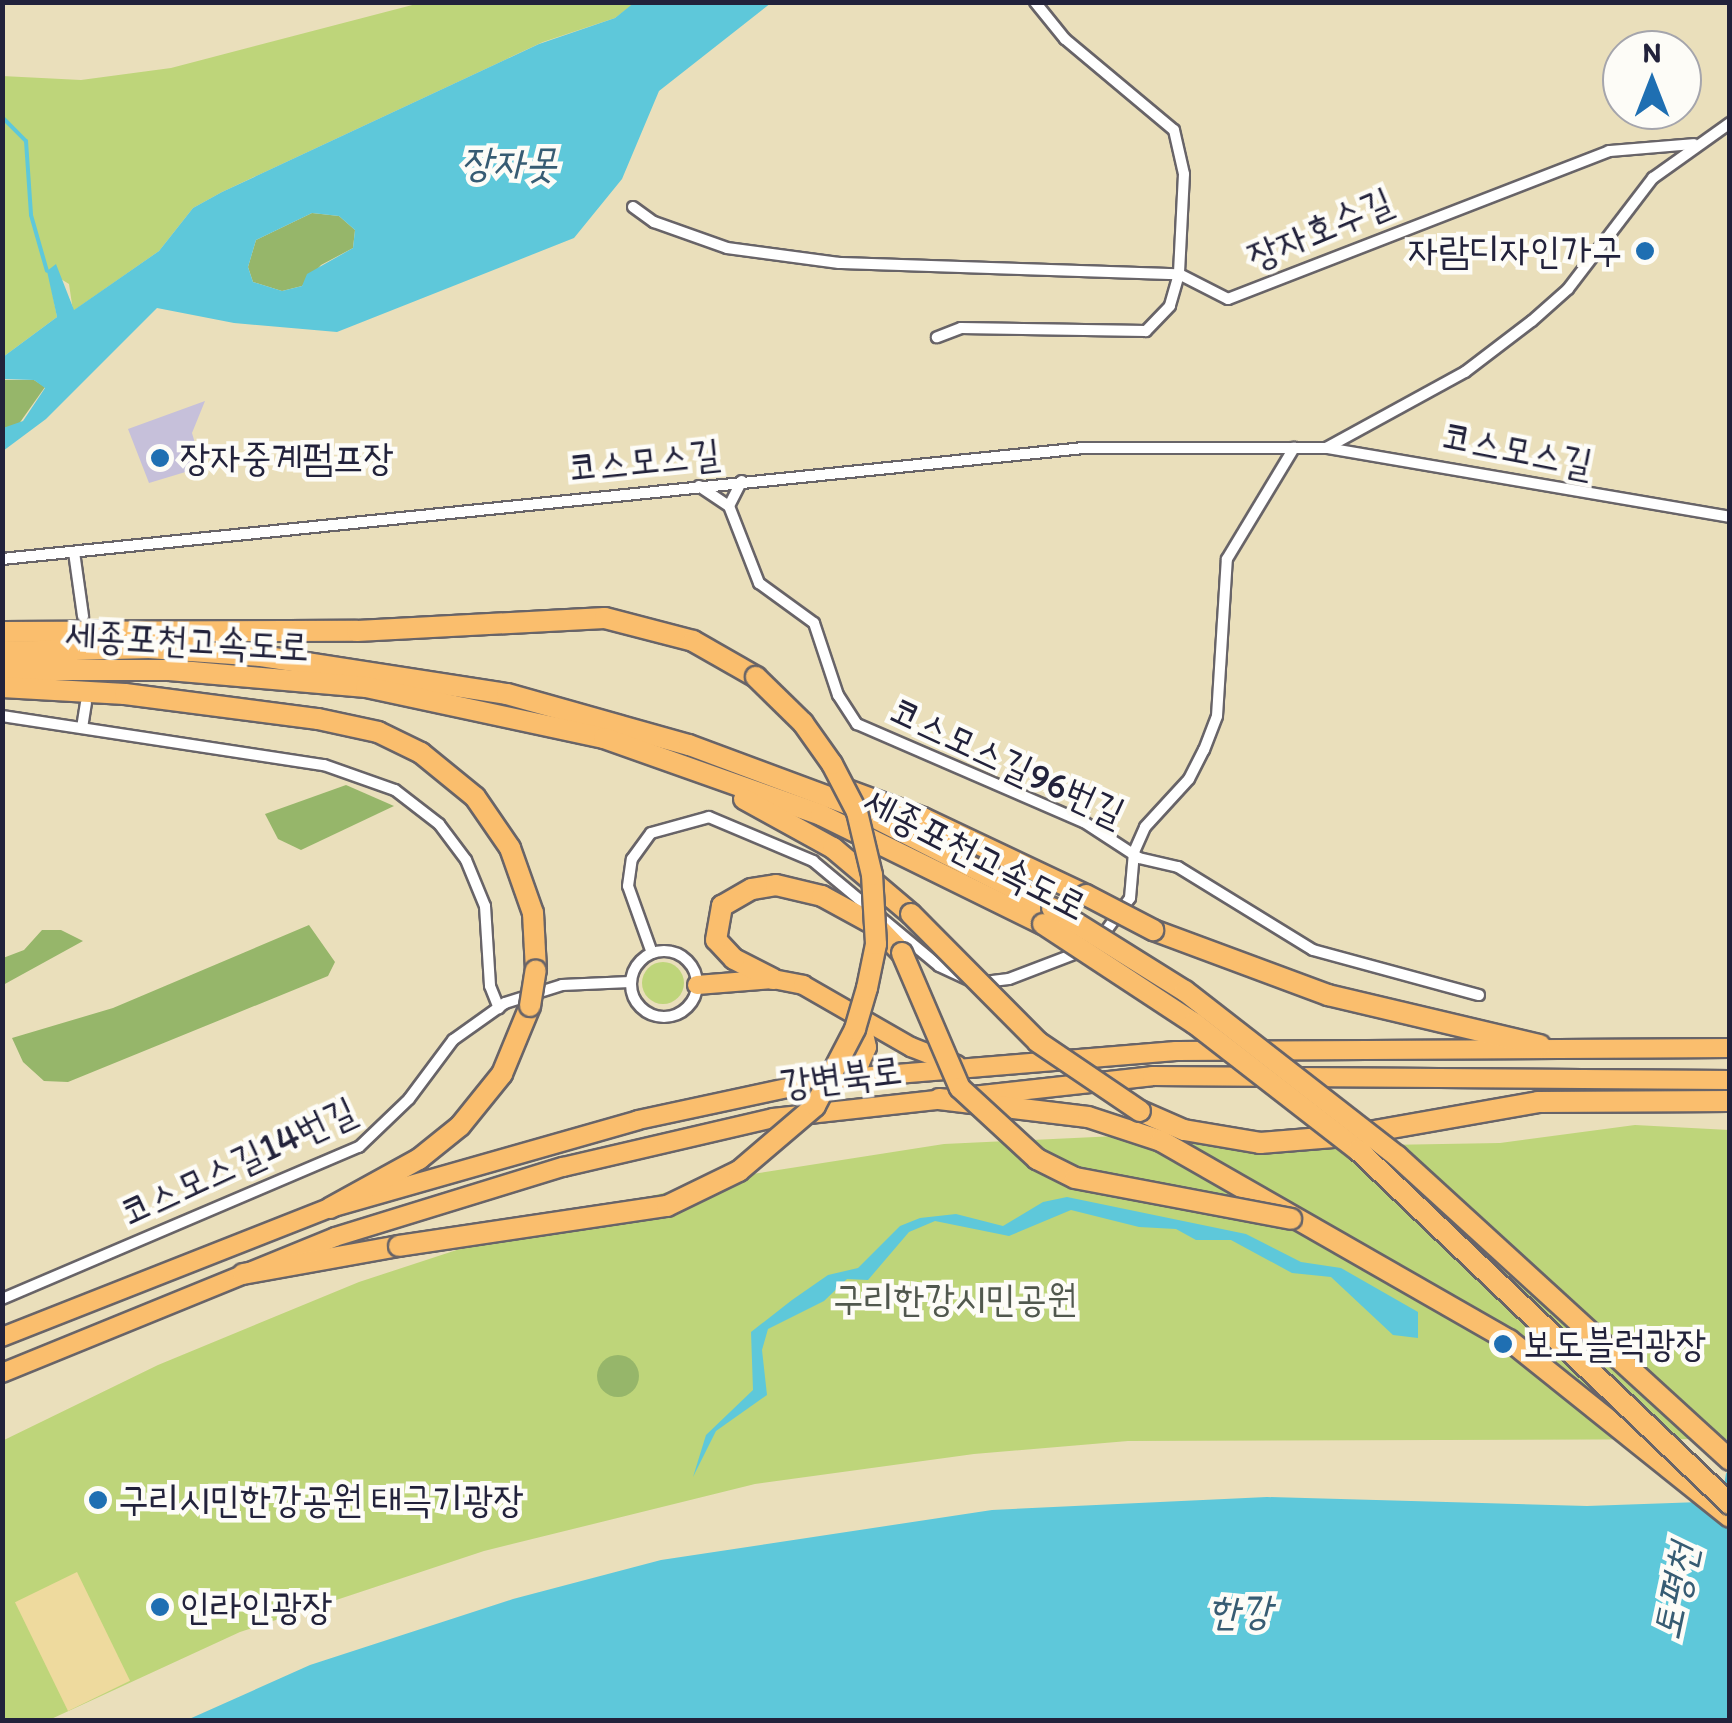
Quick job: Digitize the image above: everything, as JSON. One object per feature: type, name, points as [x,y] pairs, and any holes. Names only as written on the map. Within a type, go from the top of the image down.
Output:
[{"type":"highway","points":[[2,632],[357,631],[605,618],[693,641],[756,677],[803,722],[832,764],[857,812],[872,875],[876,944],[855,1029],[815,1106],[739,1170],[667,1206],[398,1246],[243,1274]]},
{"type":"highway","name":"세종포천고속도로","points":[[2,652],[149,648],[261,656],[508,694],[674,740],[848,804],[1185,991],[1396,1156],[1730,1460]]},
{"type":"highway","name":"세종포천고속도로","points":[[2,670],[169,670],[366,687],[654,752],[870,836],[1048,916],[1358,1150],[1730,1504]]},
{"type":"highway","points":[[2,688],[125,694],[318,719],[378,732],[421,752],[475,797],[510,848],[532,912],[536,970],[530,1006],[512,1056],[468,1118],[419,1159],[330,1208]]},
{"type":"highway","points":[[508,694],[639,717],[923,818],[1153,930],[1328,996],[1540,1045]]},
{"type":"highway","points":[[482,712],[718,787],[778,814],[834,848],[911,914],[1038,1042],[1140,1111],[1184,1130],[1260,1143],[1304,1142],[1538,1102],[1730,1101]]},
{"type":"highway","points":[[773,979],[734,959],[716,940],[722,906],[752,889],[776,885],[822,896],[874,925],[902,953],[960,1088],[1037,1159],[1075,1178],[1290,1219]]},
{"type":"highway","points":[[698,984],[773,979],[803,985],[858,1013],[910,1047],[962,1067]]},
{"type":"highway","points":[[824,1080],[860,1063],[868,1033],[858,1013]]},
{"type":"highway","name":"강변북로","points":[[2,1337],[330,1208],[638,1120],[824,1080],[1176,1051],[1540,1045],[1730,1048]]},
{"type":"highway","name":"강변북로","points":[[2,1373],[370,1226],[630,1149],[773,1118],[939,1098],[1230,1074],[1730,1080]]},
{"type":"highway","points":[[939,1098],[1088,1117],[1161,1141],[1290,1219],[1509,1340],[1730,1517]]},
{"type":"street","points":[[936,337],[960,328],[1146,332],[1170,306],[1178,274],[1184,174],[1174,130],[1065,38],[1035,2]]},
{"type":"street","points":[[1327,448],[1465,372],[1532,321],[1568,289],[1653,178],[1694,144],[1730,124]]},
{"type":"street","name":"장자호수길","points":[[1178,274],[1228,299],[1609,151],[1694,144]]},
{"type":"street","points":[[634,207],[654,222],[728,248],[839,263],[1178,274]]},
{"type":"street","points":[[1294,448],[1227,558],[1217,716],[1189,779],[1145,827],[1134,852],[1138,858],[1214,886],[1313,950],[1479,996]]},
{"type":"street","name":"코스모스길","points":[[2,559],[1013,452],[1327,448],[1730,517]]},
{"type":"street","points":[[698,486],[729,506],[742,481]]},
{"type":"street","name":"코스모스길96번길","points":[[652,953],[628,886],[632,859],[651,833],[681,821],[710,818],[814,861],[938,966],[976,983],[1009,978],[1092,947],[1124,911],[1138,858],[1084,822],[857,724],[838,696],[814,622],[758,583],[729,506]]},
{"type":"street","points":[[74,552],[83,616]]},
{"type":"street","points":[[82,728],[86,703]]},
{"type":"street","points":[[2,716],[324,765],[395,790],[439,824],[466,860],[485,906],[490,986],[499,1008]]},
{"type":"street","points":[[652,953],[684,956],[698,984],[685,1010],[658,1017],[641,1008],[630,982],[637,964],[652,953]]},
{"type":"street","name":"코스모스길14번길","points":[[2,1299],[359,1147],[409,1099],[454,1040],[499,1008],[562,985],[630,982]]},
{"type":"shaded area","points":[[205,401],[192,433],[202,467],[149,483],[128,429]]},
{"type":"green space","points":[[420,3],[635,3],[615,18],[543,42],[222,192],[193,208],[159,251],[73,311],[69,284],[48,271],[57,317],[3,357],[2,76],[81,80],[171,68]]},
{"type":"green space","points":[[312,213],[339,216],[355,230],[353,248],[321,265],[302,286],[282,291],[253,282],[248,267],[256,240]]},
{"type":"green space","points":[[2,380],[34,380],[45,387],[16,428],[3,428]]},
{"type":"green space","points":[[346,785],[394,806],[301,850],[278,839],[265,814]]},
{"type":"green space","points":[[309,925],[335,962],[328,976],[68,1082],[44,1081],[23,1062],[12,1038],[113,1008]]},
{"type":"green space","points":[[42,930],[61,930],[83,941],[3,985],[3,958],[24,950]]},
{"type":"green space","points":[[663,962],[678,968],[684,983],[678,998],[663,1004],[648,998],[642,983],[648,968]]},
{"type":"green space","name":"구리한강시민공원","points":[[1635,1125],[1729,1130],[1729,1439],[1128,1441],[974,1454],[755,1484],[484,1551],[240,1632],[49,1720],[3,1720],[2,1441],[158,1365],[359,1282],[530,1226],[720,1179],[944,1144],[1180,1133],[1269,1147],[1500,1143]]},
{"type":"green space","points":[[618,1355],[633,1361],[639,1376],[633,1391],[618,1397],[603,1391],[597,1376],[603,1361]]},
{"type":"sand","points":[[77,1572],[130,1681],[68,1711],[15,1602]]},
{"type":"water","name":"장자못","points":[[635,2],[771,3],[659,91],[622,179],[574,238],[337,332],[234,323],[157,308],[46,419],[3,451],[3,428],[23,421],[45,388],[34,380],[3,379],[3,357],[57,317],[47,271],[56,264],[74,310],[159,251],[193,208],[222,192],[539,44],[615,18]],"holes":[[[312,213],[339,216],[355,230],[353,248],[307,274],[302,286],[282,291],[253,282],[248,267],[256,240]]]},
{"type":"water","points":[[1067,1197],[1246,1234],[1301,1262],[1341,1268],[1418,1312],[1418,1338],[1393,1335],[1331,1277],[1292,1273],[1231,1240],[1196,1240],[1176,1229],[1139,1227],[1071,1210],[1009,1236],[935,1221],[909,1232],[868,1280],[847,1279],[824,1301],[768,1329],[762,1350],[767,1395],[716,1431],[693,1477],[706,1435],[753,1390],[751,1332],[792,1300],[828,1275],[858,1268],[900,1226],[920,1218],[956,1214],[1003,1226],[1043,1202]]},
{"type":"water","name":"한강","points":[[1267,1497],[1587,1506],[1729,1501],[1729,1720],[187,1720],[310,1665],[513,1599],[661,1560],[992,1510]]},
{"type":"waterway","points":[[2,117],[26,141],[31,215],[47,271]]},
{"type":"waterway","name":"토평천","points":[[1726,1486],[1728,1474]]},
{"type":"place","name":"자람디자인가구","points":[[1645,251]]},
{"type":"place","name":"장자중계펌프장","points":[[160,458]]},
{"type":"place","name":"보도블럭광장","points":[[1503,1344]]},
{"type":"place","name":"구리시민한강공원 태극기광장","points":[[98,1500]]},
{"type":"place","name":"인라인광장","points":[[160,1607]]}]
